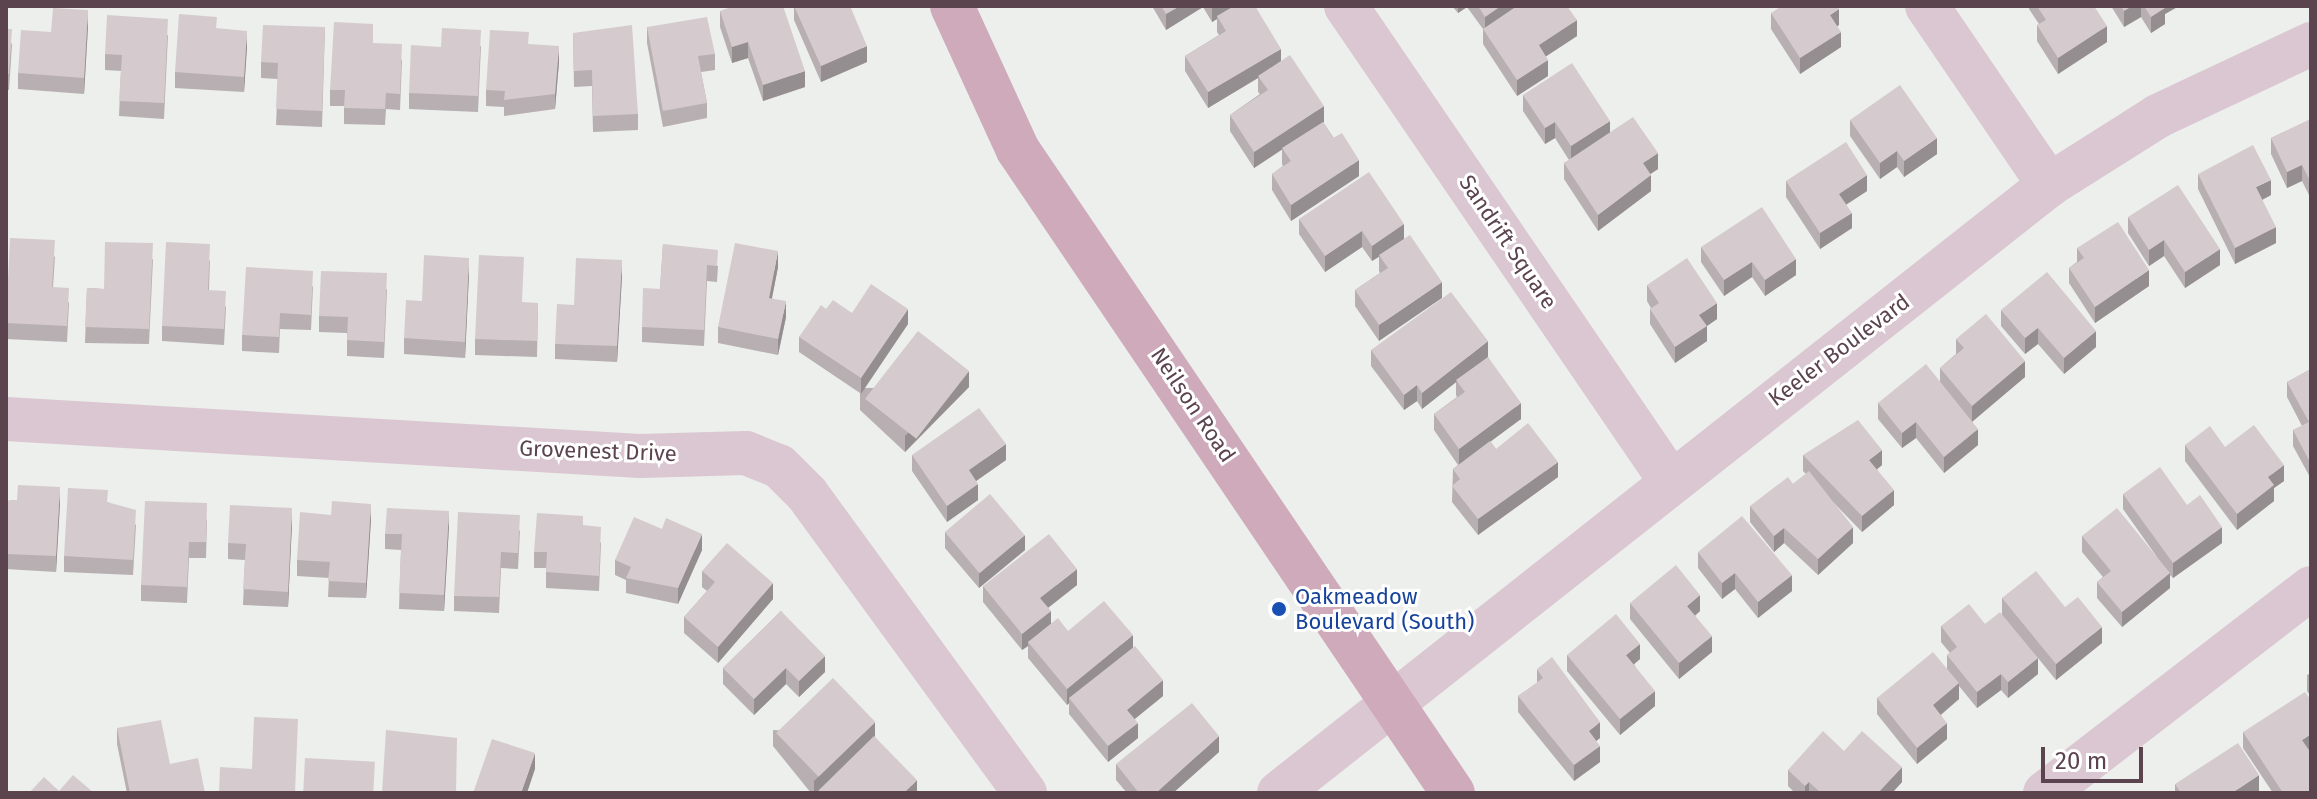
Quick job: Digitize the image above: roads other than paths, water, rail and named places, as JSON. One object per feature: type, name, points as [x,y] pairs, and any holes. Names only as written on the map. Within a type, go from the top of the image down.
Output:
[{"type":"main road","name":"Neilson Road","points":[[952,6],[1018,150],[1394,699],[1453,793]]},
{"type":"street","name":"Sandrift Square","points":[[1346,6],[1669,479]]},
{"type":"street","points":[[1927,6],[2049,185]]},
{"type":"street","name":"Keeler Boulevard","points":[[1279,793],[1669,479],[2049,185],[2158,116],[2311,44]]},
{"type":"street","name":"Grovenest Drive","points":[[6,419],[640,456],[746,453],[779,466],[807,494],[1025,793]]},
{"type":"street","points":[[2045,793],[2311,588]]},
{"type":"place","name":"Oakmeadow Boulevard (South)","points":[[1279,609]]}]
